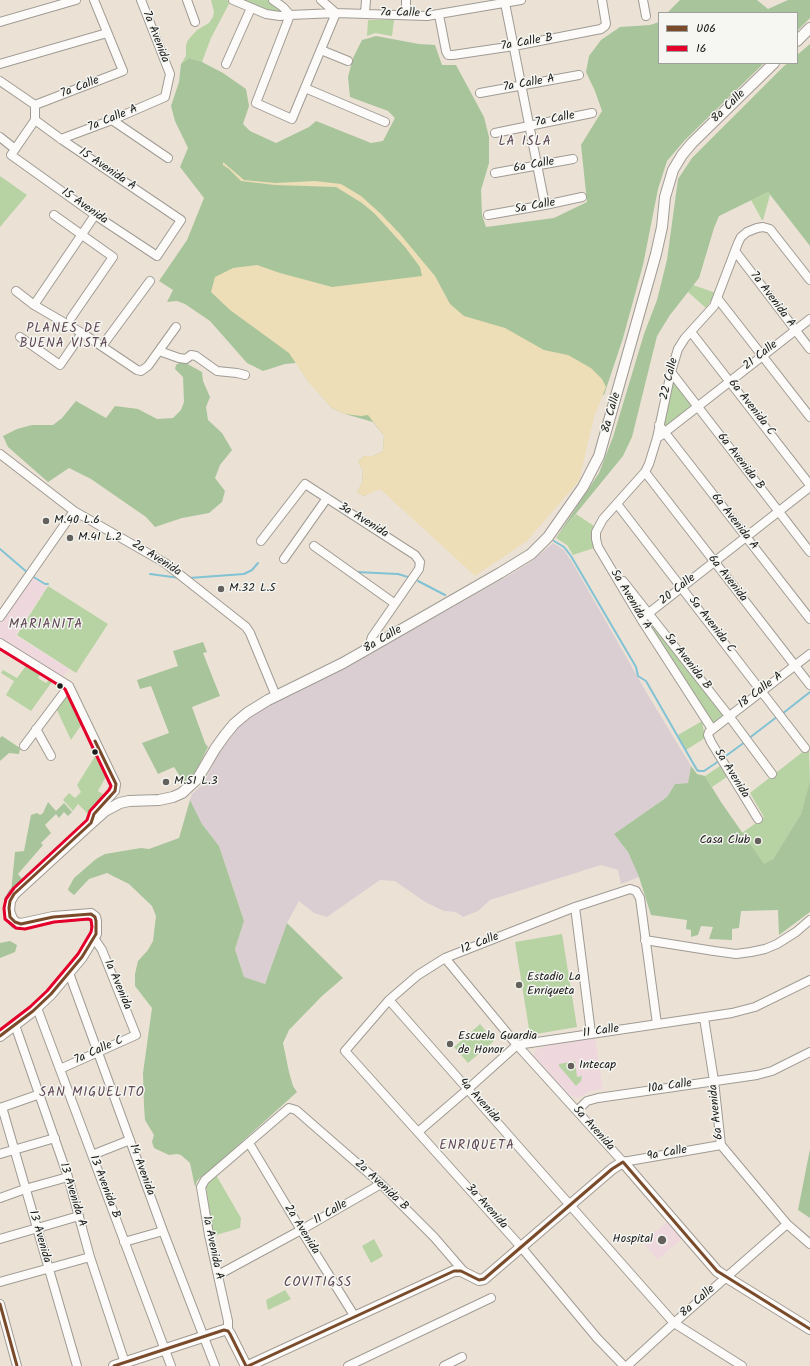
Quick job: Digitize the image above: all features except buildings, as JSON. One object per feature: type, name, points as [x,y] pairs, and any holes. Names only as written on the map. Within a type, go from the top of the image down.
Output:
[{"type":"main road","points":[[798,39],[810,28]]},
{"type":"main road","name":"8a Calle","points":[[0,1036],[37,1008],[82,957],[96,934],[95,917],[91,914],[54,917],[22,924],[16,923],[12,919],[9,911],[10,901],[14,894],[91,823],[105,811],[120,803],[129,801],[163,800],[173,797],[185,790],[198,778],[215,748],[234,724],[247,713],[276,696],[334,668],[500,573],[528,556],[548,537],[583,487],[599,456],[607,433],[656,254],[662,227],[665,197],[673,170],[682,155],[692,143],[773,64]]},
{"type":"main road","name":"9a Calle","points":[[247,1366],[449,1273],[458,1271],[479,1280],[483,1280],[612,1169],[623,1162]]},
{"type":"main road","name":"5a Avenida","points":[[623,1162],[717,1271],[810,1329]]},
{"type":"main road","points":[[114,1366],[126,1364],[220,1330],[228,1331]]},
{"type":"main road","name":"1a Avenida A","points":[[228,1331],[247,1366]]},
{"type":"street","points":[[0,22],[76,0]]},
{"type":"street","points":[[0,64],[107,33],[94,0]]},
{"type":"street","name":"7a Avenida","points":[[141,0],[170,74],[165,97]]},
{"type":"street","points":[[187,0],[195,22]]},
{"type":"street","name":"7a Calle C","points":[[233,0],[275,16],[336,13],[439,15],[522,0]]},
{"type":"street","points":[[273,0],[283,7],[290,15],[256,103],[292,119],[336,13],[321,0]]},
{"type":"street","points":[[365,13],[366,0]]},
{"type":"street","points":[[406,0],[406,15]]},
{"type":"street","name":"7a Calle B","points":[[439,15],[446,50],[448,55],[453,56],[514,46],[599,29],[605,26],[606,20],[602,0]]},
{"type":"street","points":[[642,0],[646,16]]},
{"type":"street","points":[[505,3],[545,205]]},
{"type":"street","points":[[226,64],[251,8]]},
{"type":"street","name":"7a Calle","points":[[35,106],[123,70],[107,33]]},
{"type":"street","points":[[320,50],[348,61]]},
{"type":"street","name":"7a Calle A","points":[[480,93],[578,75]]},
{"type":"street","points":[[0,81],[35,106],[35,120],[13,152]]},
{"type":"street","points":[[305,88],[385,122]]},
{"type":"street","name":"7a Calle A","points":[[61,139],[112,120],[165,97]]},
{"type":"street","name":"7a Calle","points":[[495,133],[592,113]]},
{"type":"street","name":"15 Avenida A","points":[[35,120],[181,220],[157,256]]},
{"type":"street","points":[[112,120],[168,158]]},
{"type":"street","name":"15 Avenida","points":[[0,137],[13,152],[95,215],[157,256]]},
{"type":"street","name":"6a Calle","points":[[495,173],[573,159]]},
{"type":"street","name":"5a Calle","points":[[488,215],[582,197]]},
{"type":"street","points":[[54,215],[113,257],[71,318]]},
{"type":"street","points":[[34,305],[95,215]]},
{"type":"street","name":"22 Calle","points":[[601,552],[596,542],[597,528],[603,519],[645,472],[657,438],[671,372],[678,349],[718,299],[741,237],[750,230],[760,227],[771,230],[810,280]]},
{"type":"street","name":"7a Avenida A","points":[[735,251],[810,349]]},
{"type":"street","points":[[102,346],[150,282]]},
{"type":"street","points":[[16,291],[34,305],[82,333],[133,368],[141,371],[148,366],[176,327]]},
{"type":"street","points":[[718,299],[810,417]]},
{"type":"street","name":"21 Calle","points":[[657,438],[810,319]]},
{"type":"street","name":"6a Avenida C","points":[[691,332],[810,486]]},
{"type":"street","points":[[20,337],[60,365],[82,333]]},
{"type":"street","points":[[159,351],[186,359],[191,355],[196,356],[217,371],[245,375]]},
{"type":"street","name":"6a Avenida B","points":[[671,372],[810,552]]},
{"type":"street","name":"6a Avenida A","points":[[659,425],[810,619]]},
{"type":"street","name":"2a Avenida","points":[[0,454],[74,511],[165,563],[249,631],[276,696]]},
{"type":"street","name":"6a Avenida","points":[[645,472],[713,562],[810,685]]},
{"type":"street","name":"3a Avenida","points":[[261,541],[305,484],[410,551],[420,560],[417,572],[394,603]]},
{"type":"street","name":"20 Calle","points":[[641,619],[810,486]]},
{"type":"street","points":[[284,559],[327,498]]},
{"type":"street","name":"5a Avenida C","points":[[617,504],[805,748]]},
{"type":"street","points":[[0,617],[74,511]]},
{"type":"street","points":[[314,546],[394,603],[372,637],[372,646]]},
{"type":"street","name":"5a Avenida B","points":[[601,552],[729,716],[772,774]]},
{"type":"street","name":"5a Avenida A","points":[[601,552],[641,619],[712,729]]},
{"type":"street","points":[[0,643],[69,686],[116,784],[115,791],[94,814],[91,823]]},
{"type":"street","name":"18 Calle A","points":[[712,729],[810,654]]},
{"type":"street","points":[[24,746],[69,686]]},
{"type":"street","points":[[36,729],[51,756]]},
{"type":"street","name":"5a Avenida","points":[[712,729],[709,732],[709,737],[758,819]]},
{"type":"street","name":"12 Calle","points":[[345,1051],[389,1000],[418,975],[445,958],[575,907],[630,889],[636,891],[640,898],[645,940]]},
{"type":"street","points":[[575,907],[591,1033]]},
{"type":"street","points":[[657,1024],[645,940],[736,954],[765,949],[776,944],[796,932],[810,920]]},
{"type":"street","name":"1a Avenida","points":[[94,938],[102,950],[136,1033]]},
{"type":"street","name":"5a Avenida","points":[[445,958],[517,1045],[623,1162]]},
{"type":"street","name":"14 Avenida","points":[[69,973],[163,1231],[215,1366]]},
{"type":"street","name":"11 Calle","points":[[517,1045],[591,1033],[704,1018],[755,1007],[810,980]]},
{"type":"street","name":"4a Avenida","points":[[389,1000],[674,1323],[742,1366]]},
{"type":"street","name":"13 Avenida B","points":[[37,1008],[171,1366]]},
{"type":"street","name":"6a Avenida","points":[[704,1018],[714,1081],[720,1145],[787,1224],[810,1244]]},
{"type":"street","name":"13 Avenida A","points":[[15,1025],[68,1177],[90,1257],[126,1364]]},
{"type":"street","name":"7a Calle C","points":[[60,1068],[135,1036],[136,1033]]},
{"type":"street","points":[[418,1132],[468,1090],[517,1045]]},
{"type":"street","name":"3a Avenida","points":[[345,1051],[522,1248],[598,1338],[624,1366]]},
{"type":"street","name":"10a Calle","points":[[577,1111],[594,1098],[757,1075],[772,1071],[810,1052]]},
{"type":"street","points":[[1,1107],[40,1094]]},
{"type":"street","name":"13 Avenida","points":[[1,1107],[76,1366]]},
{"type":"street","name":"2a Avenida B","points":[[248,1143],[289,1108],[296,1110],[381,1184],[434,1237],[466,1274]]},
{"type":"street","points":[[0,1154],[55,1138]]},
{"type":"street","points":[[92,1155],[130,1140]]},
{"type":"street","name":"2a Avenida","points":[[248,1143],[355,1317]]},
{"type":"street","name":"1a Avenida A","points":[[228,1331],[228,1321],[201,1190],[203,1182],[248,1143]]},
{"type":"street","name":"9a Calle","points":[[623,1162],[720,1145]]},
{"type":"street","points":[[0,1198],[25,1189],[68,1177]]},
{"type":"street","name":"11 Calle","points":[[218,1275],[381,1184]]},
{"type":"street","points":[[0,1239],[79,1216]]},
{"type":"street","name":"8a Calle","points":[[627,1366],[787,1224]]},
{"type":"street","points":[[124,1242],[163,1231]]},
{"type":"street","points":[[0,1282],[90,1257]]},
{"type":"street","points":[[348,1366],[491,1298]]},
{"type":"street","points":[[0,1304],[17,1366]]},
{"type":"street","points":[[447,1366],[462,1357]]},
{"type":"shaded area","points":[[553,543],[564,550],[572,562],[648,695],[691,766],[688,783],[675,784],[667,797],[614,834],[628,852],[639,877],[621,884],[618,870],[601,865],[490,900],[478,911],[463,917],[456,912],[444,911],[425,902],[395,881],[380,880],[327,917],[314,913],[299,901],[287,923],[265,984],[244,977],[235,949],[244,921],[219,846],[202,824],[190,800],[192,794],[204,783],[217,756],[238,728],[259,711],[296,691],[340,671],[513,573],[533,560]]},
{"type":"shaded area","points":[[33,578],[47,587],[15,635],[69,669],[61,680],[0,641],[0,624]]},
{"type":"shaded area","name":"Intecap","points":[[595,1038],[603,1089],[591,1091],[578,1098],[569,1095],[535,1057],[534,1053],[537,1049],[550,1045]]},
{"type":"shaded area","points":[[669,1220],[683,1238],[657,1260],[643,1242]]},
{"type":"green space","points":[[211,0],[227,0],[230,2],[211,38],[202,62],[189,58],[181,64],[186,56],[186,45],[188,40],[197,30],[209,23],[213,17],[214,12]]},
{"type":"green space","points":[[233,0],[273,0],[285,16]]},
{"type":"green space","points":[[680,0],[757,0],[768,9],[788,0],[810,0],[810,18],[798,30],[798,12],[668,12]]},
{"type":"green space","points":[[368,20],[394,20],[392,36],[375,33],[367,36]]},
{"type":"green space","points":[[658,22],[658,64],[763,64],[685,140],[667,161],[658,189],[643,265],[623,338],[604,395],[555,387],[364,496],[357,492],[362,483],[363,471],[358,461],[364,456],[373,456],[383,451],[384,436],[373,422],[345,414],[332,408],[307,380],[296,363],[285,364],[263,371],[247,363],[210,321],[185,304],[177,301],[167,302],[173,290],[159,281],[187,240],[204,198],[180,167],[188,148],[175,121],[171,106],[179,82],[181,64],[189,58],[202,62],[223,73],[246,89],[249,106],[243,124],[250,131],[276,143],[309,127],[316,121],[371,143],[383,141],[395,118],[388,111],[350,97],[348,77],[353,58],[362,40],[376,36],[419,44],[435,45],[442,65],[456,65],[484,117],[489,137],[489,163],[481,190],[482,215],[486,227],[554,218],[587,202],[581,145],[602,111],[586,72],[589,56],[601,40],[620,27],[650,25]]},
{"type":"green space","points":[[810,44],[810,246],[768,192],[719,216],[699,278],[670,315],[657,336],[632,437],[623,456],[556,538],[599,473],[613,437],[644,334],[657,300],[667,260],[678,179],[692,158],[784,66],[787,64],[798,64],[798,54]]},
{"type":"green space","points":[[0,176],[27,195],[0,227]]},
{"type":"green space","points":[[768,192],[770,195],[762,220],[751,200]]},
{"type":"green space","points":[[693,285],[716,293],[706,308],[688,292]]},
{"type":"green space","points":[[182,361],[202,372],[203,381],[210,397],[206,407],[208,420],[222,433],[232,450],[220,465],[215,478],[225,491],[222,502],[209,513],[182,518],[155,527],[146,517],[91,479],[69,468],[48,482],[8,447],[3,436],[17,429],[32,425],[53,425],[62,418],[76,401],[106,418],[115,406],[138,409],[157,419],[173,418],[181,410],[184,402],[183,377],[175,369],[176,365]]},
{"type":"green space","points":[[671,372],[697,407],[665,432],[659,425]]},
{"type":"green space","points":[[576,514],[594,526],[592,537],[594,548],[573,555],[567,545],[556,538]]},
{"type":"green space","points":[[48,586],[108,624],[76,673],[17,635]]},
{"type":"green space","points":[[648,613],[729,716],[712,729],[641,619]]},
{"type":"green space","points":[[203,642],[207,652],[203,653],[220,696],[192,707],[205,743],[208,747],[196,771],[185,784],[174,767],[158,774],[142,743],[169,733],[151,686],[140,689],[137,680],[178,666],[173,651]]},
{"type":"green space","points":[[28,663],[42,672],[38,678],[46,683],[51,677],[54,679],[31,711],[6,695],[14,681],[1,673],[3,670],[17,678]]},
{"type":"green space","points":[[68,689],[84,721],[71,740],[55,706]]},
{"type":"green space","points":[[702,721],[705,738],[686,750],[678,735]]},
{"type":"green space","points":[[2,736],[20,748],[19,754],[9,753],[0,761],[0,738]]},
{"type":"green space","points":[[809,747],[810,782],[801,814],[773,859],[764,865],[742,833],[764,817],[750,793]]},
{"type":"green space","points":[[97,753],[108,773],[98,791],[104,795],[88,814],[78,804],[73,811],[63,800],[69,793],[75,798],[81,792],[77,785]]},
{"type":"green space","points":[[691,766],[697,774],[705,776],[764,864],[773,859],[801,814],[810,781],[810,912],[779,935],[778,910],[741,911],[739,928],[732,929],[732,940],[709,939],[713,927],[701,926],[698,935],[691,937],[691,930],[686,929],[687,920],[651,915],[639,877],[628,852],[614,834],[667,797],[675,784],[688,783]]},
{"type":"green space","points":[[720,766],[727,777],[712,787],[705,776]]},
{"type":"green space","points":[[190,800],[202,824],[219,846],[244,921],[235,949],[244,977],[265,984],[287,923],[343,978],[322,996],[289,1030],[283,1043],[293,1086],[297,1092],[200,1178],[195,1187],[190,1163],[181,1155],[169,1155],[154,1148],[152,1142],[154,1135],[145,1120],[143,1073],[152,1008],[135,986],[135,974],[138,961],[148,950],[153,941],[156,916],[152,906],[129,884],[107,873],[89,879],[74,895],[68,889],[74,878],[96,859],[105,854],[141,848],[149,849],[179,838]]},
{"type":"green space","points":[[48,802],[56,811],[64,803],[72,812],[68,816],[64,812],[59,818],[56,814],[45,825],[51,833],[41,843],[43,845],[18,874],[23,880],[11,892],[15,852],[24,851],[31,815],[37,813],[40,815],[43,813]]},
{"type":"green space","points":[[562,934],[577,1027],[530,1035],[515,942]]},
{"type":"green space","points":[[10,941],[17,945],[15,952],[0,958],[0,943]]},
{"type":"green space","points":[[480,1024],[494,1041],[468,1063],[454,1047]]},
{"type":"green space","points":[[575,1061],[577,1077],[582,1076],[581,1081],[576,1086],[559,1066],[559,1064]]},
{"type":"green space","points":[[810,1149],[810,1218],[798,1210]]},
{"type":"green space","points":[[216,1175],[241,1218],[240,1228],[213,1236],[206,1186]]},
{"type":"green space","points":[[374,1239],[383,1256],[371,1263],[362,1246]]},
{"type":"green space","points":[[285,1290],[291,1299],[268,1310],[266,1300]]},
{"type":"sand","points":[[223,162],[244,180],[275,183],[315,181],[341,184],[361,196],[400,234],[435,276],[450,304],[464,316],[505,328],[544,350],[568,355],[591,368],[602,379],[606,387],[594,417],[579,481],[527,541],[475,576],[380,489],[364,496],[357,492],[362,483],[363,471],[358,461],[364,456],[373,456],[383,451],[384,436],[368,415],[361,416],[345,414],[332,408],[309,383],[289,353],[230,310],[211,292],[215,277],[233,268],[257,265],[280,273],[332,287],[422,276],[420,267],[405,247],[374,213],[362,203],[336,187],[275,185],[241,181],[223,165]]},
{"type":"waterway","points":[[554,541],[564,547],[571,556],[636,667],[638,676],[646,681],[697,770],[704,771],[719,761]]},
{"type":"waterway","points":[[0,549],[28,573]]},
{"type":"waterway","points":[[189,578],[244,574],[252,570],[258,563]]},
{"type":"waterway","points":[[356,572],[398,574],[408,577]]},
{"type":"waterway","points":[[150,574],[180,578]]},
{"type":"waterway","points":[[32,576],[45,584],[48,584]]},
{"type":"waterway","points":[[418,581],[445,595]]},
{"type":"waterway","points":[[782,714],[810,692]]},
{"type":"waterway","points":[[748,739],[778,716]]},
{"type":"waterway","points":[[723,758],[745,742]]},
{"type":"transit line","name":"16","points":[[0,649],[65,689],[111,786],[90,811],[87,820],[14,888],[6,899],[4,908],[5,919],[16,928],[25,929],[54,922],[88,919],[91,920],[92,927],[91,932],[78,954],[47,991],[30,1007],[0,1030]]},
{"type":"transit line","name":"U06","points":[[0,1036],[33,1011],[51,994],[82,957],[96,934],[96,921],[95,917],[91,914],[53,917],[21,924],[15,922],[10,917],[9,908],[10,901],[14,894],[91,823],[94,814],[115,791],[116,784],[95,741]]},
{"type":"transit line","name":"U06","points":[[248,1366],[454,1271],[461,1271],[479,1280],[484,1279],[612,1169],[623,1162],[717,1271],[810,1329]]},
{"type":"transit line","name":"U06","points":[[0,1304],[17,1366]]},
{"type":"transit line","name":"U06","points":[[114,1366],[224,1330],[228,1331],[230,1334],[246,1366]]},
{"type":"place","name":"M.40 L.6","points":[[46,521]]},
{"type":"place","name":"M.41 L.2","points":[[70,538]]},
{"type":"place","name":"M.32 L.5","points":[[221,589]]},
{"type":"place","name":"M.51 L.3","points":[[166,782]]},
{"type":"place","name":"Casa Club","points":[[758,841]]},
{"type":"place","name":"Estadio La Enriqueta","points":[[519,985]]},
{"type":"place","name":"Escuela Guardia de Honor","points":[[450,1044]]},
{"type":"place","name":"Intecap","points":[[571,1066]]},
{"type":"place","name":"Hospital","points":[[662,1240]]},
{"type":"district","name":"LA ISLA","points":[[525,143]]},
{"type":"district","name":"PLANES DE BUENA VISTA","points":[[64,338]]},
{"type":"district","name":"MARIANITA","points":[[46,626]]},
{"type":"district","name":"SAN MIGUELITO","points":[[92,1094]]},
{"type":"district","name":"ENRIQUETA","points":[[477,1147]]},
{"type":"district","name":"COVITIGSS","points":[[318,1284]]}]
